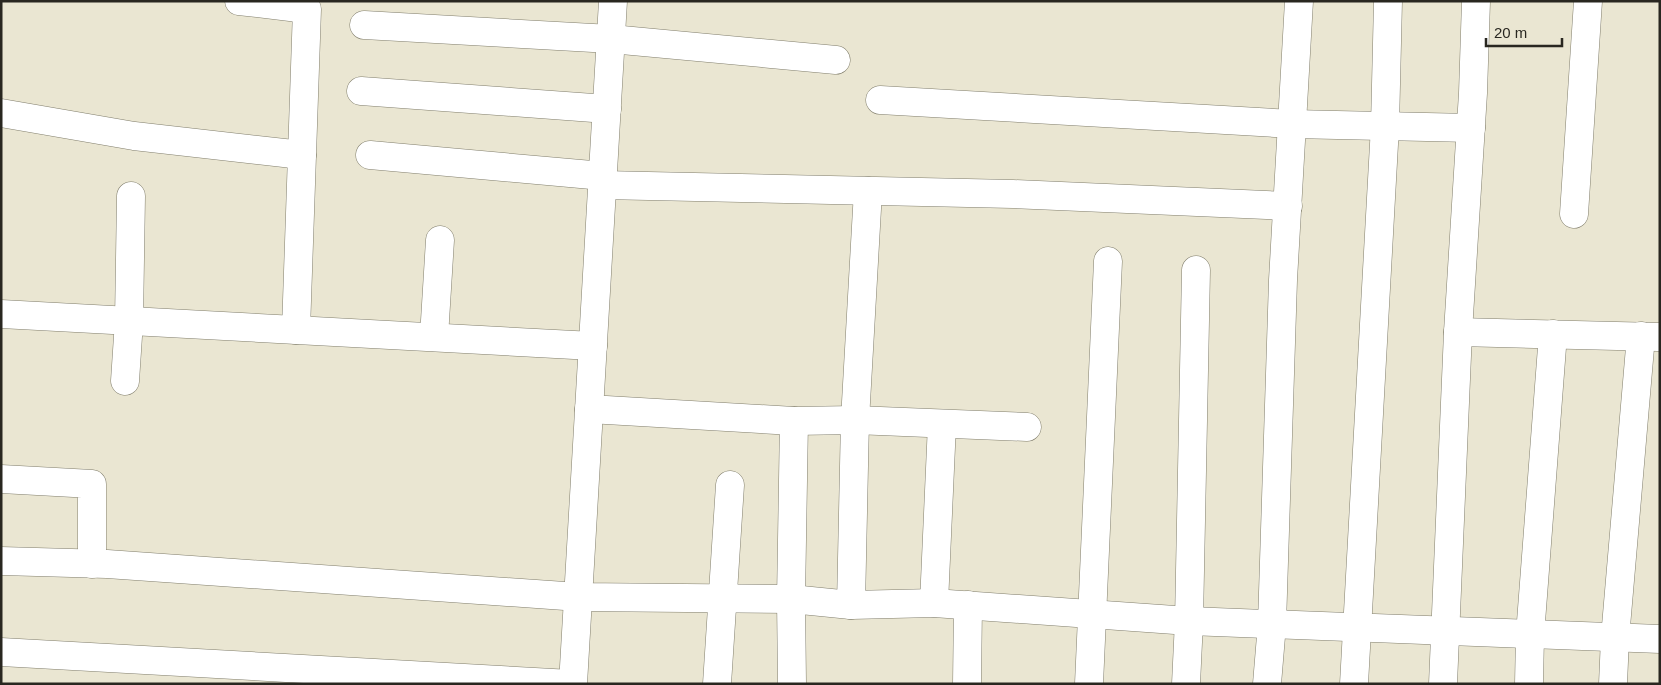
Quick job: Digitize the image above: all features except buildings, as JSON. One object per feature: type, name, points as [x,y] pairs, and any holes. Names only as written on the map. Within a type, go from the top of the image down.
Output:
[{"type":"street","points":[[239,1],[307,9],[296,330]]},
{"type":"street","points":[[1,652],[572,684],[579,597],[613,1]]},
{"type":"street","points":[[1267,684],[1272,624],[1284,280],[1299,1]]},
{"type":"street","points":[[1354,684],[1386,126],[1388,1]]},
{"type":"street","points":[[1443,684],[1458,332],[1476,1]]},
{"type":"street","points":[[1574,214],[1588,1]]},
{"type":"street","points":[[364,25],[611,39],[836,60]]},
{"type":"street","points":[[361,91],[607,109]]},
{"type":"street","points":[[880,100],[1292,124],[1470,128]]},
{"type":"street","points":[[1,113],[134,136],[302,155]]},
{"type":"street","points":[[370,155],[603,181],[868,191],[1013,194],[1288,206]]},
{"type":"street","points":[[851,605],[856,420],[868,191]]},
{"type":"street","points":[[125,381],[129,321],[130,196]]},
{"type":"street","points":[[434,337],[440,240]]},
{"type":"street","points":[[1089,684],[1108,261]]},
{"type":"street","points":[[1186,684],[1196,270]]},
{"type":"street","points":[[1,314],[593,346]]},
{"type":"street","points":[[1458,332],[1650,337],[1615,638],[1614,684]]},
{"type":"street","points":[[1529,684],[1530,635],[1553,334]]},
{"type":"street","points":[[589,409],[794,421],[856,420],[1027,427]]},
{"type":"street","points":[[792,684],[791,599],[794,421]]},
{"type":"street","points":[[934,603],[942,424]]},
{"type":"street","points":[[1,479],[92,484],[92,564]]},
{"type":"street","points":[[717,684],[730,485]]},
{"type":"street","points":[[1,561],[92,564],[579,597],[791,599],[851,605],[934,603],[1189,620],[1660,639]]},
{"type":"street","points":[[967,684],[968,605]]}]
